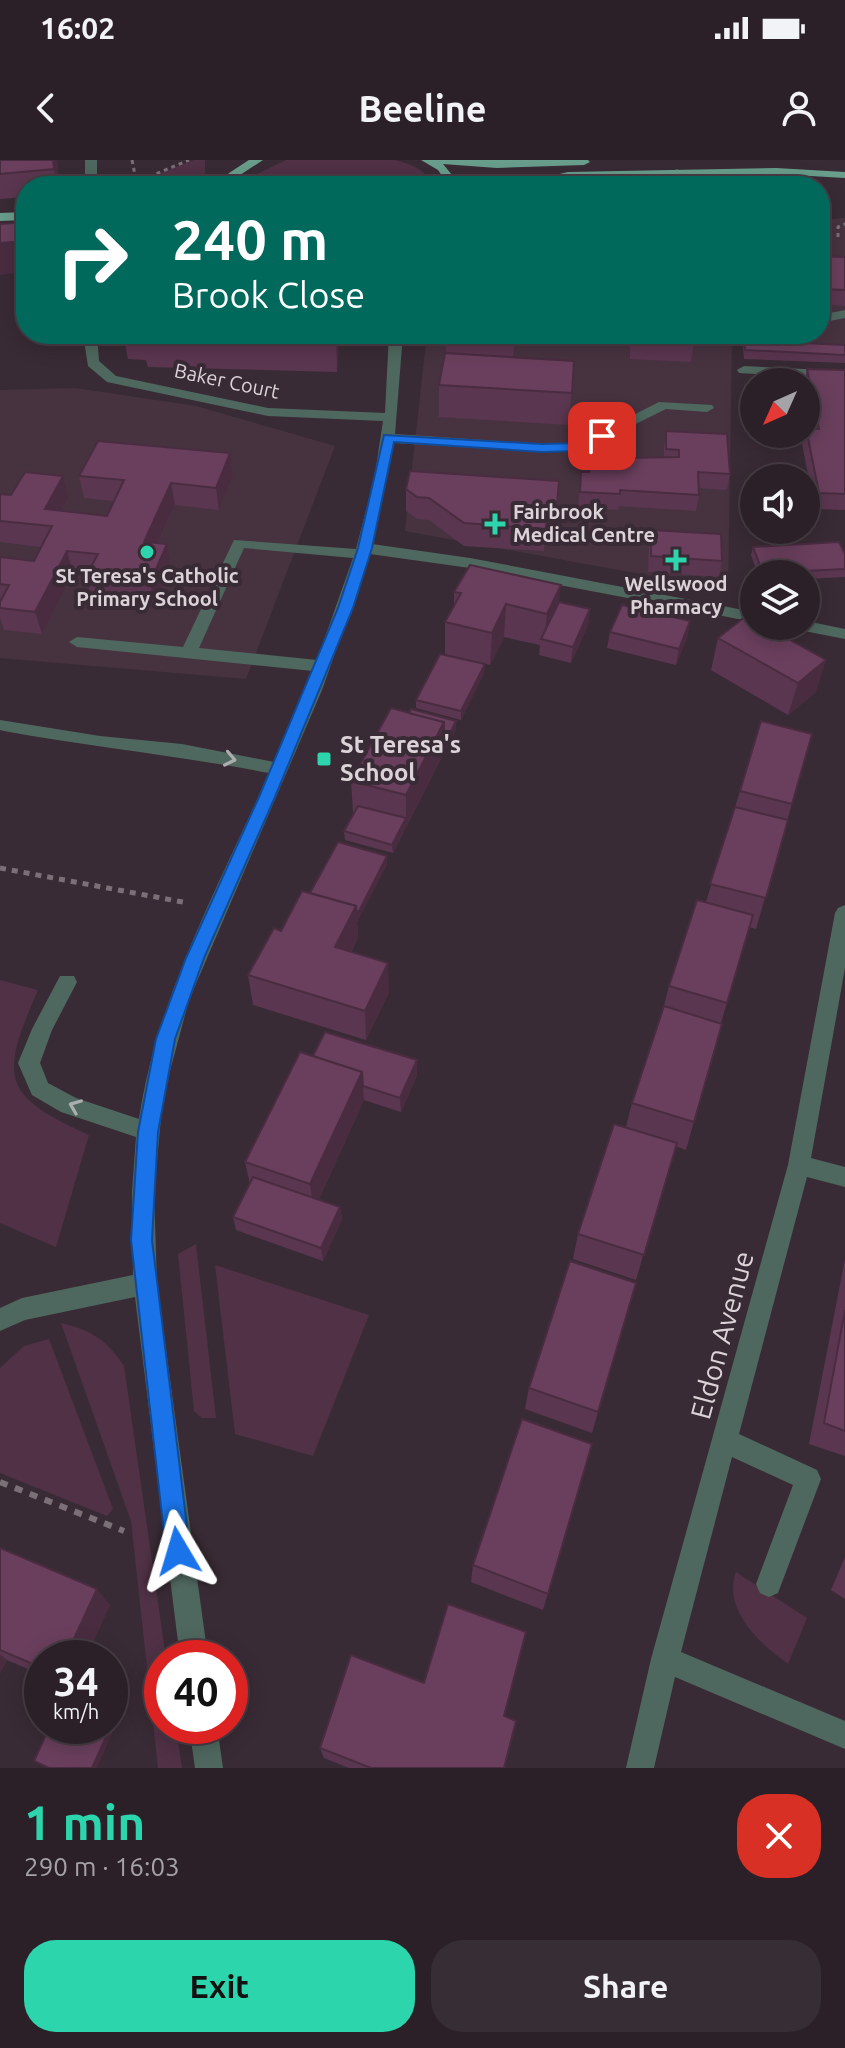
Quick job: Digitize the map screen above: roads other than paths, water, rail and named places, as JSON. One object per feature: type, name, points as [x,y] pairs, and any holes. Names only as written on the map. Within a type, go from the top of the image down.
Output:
[{"type":"main road","points":[[233,175],[236,160]]},
{"type":"main road","points":[[233,175],[257,160]]},
{"type":"main road","points":[[427,160],[442,168],[448,176]]},
{"type":"main road","points":[[437,160],[497,165],[605,161]]},
{"type":"main road","points":[[563,176],[776,171],[845,175]]},
{"type":"street","points":[[677,172],[678,176]]},
{"type":"street","name":"Baker Court","points":[[90,344],[91,363],[98,372],[112,379],[268,412],[389,428]]},
{"type":"street","points":[[192,1640],[145,1284],[142,1240],[148,1132],[165,1039],[195,958],[322,666],[346,608],[364,551],[389,428],[395,344]]},
{"type":"street","points":[[820,374],[845,375]]},
{"type":"street","points":[[389,428],[542,448],[581,447],[664,405],[707,408]]},
{"type":"street","points":[[189,653],[239,543],[364,551],[470,563],[740,614]]},
{"type":"street","points":[[820,629],[845,634]]},
{"type":"street","points":[[77,642],[322,666]]},
{"type":"street","points":[[4,725],[100,742],[182,750],[279,769]]},
{"type":"street","name":"Eldon Avenue","points":[[640,1768],[665,1659],[799,1165],[845,913]]},
{"type":"street","points":[[67,982],[42,1029],[29,1063],[40,1089],[69,1105],[148,1132]]},
{"type":"street","points":[[799,1165],[845,1177]]},
{"type":"street","points":[[0,1320],[22,1309],[145,1284]]},
{"type":"street","points":[[725,1441],[808,1479],[769,1584]]},
{"type":"street","points":[[665,1659],[845,1735]]},
{"type":"street","points":[[206,1744],[209,1768]]},
{"type":"place","name":"Fairbrook Medical Centre","points":[[495,524]]},
{"type":"place","name":"St Teresa's Catholic Primary School","points":[[147,552]]},
{"type":"place","name":"Wellswood Pharmacy","points":[[676,560]]},
{"type":"place","name":"St Teresa's School","points":[[324,759]]}]
